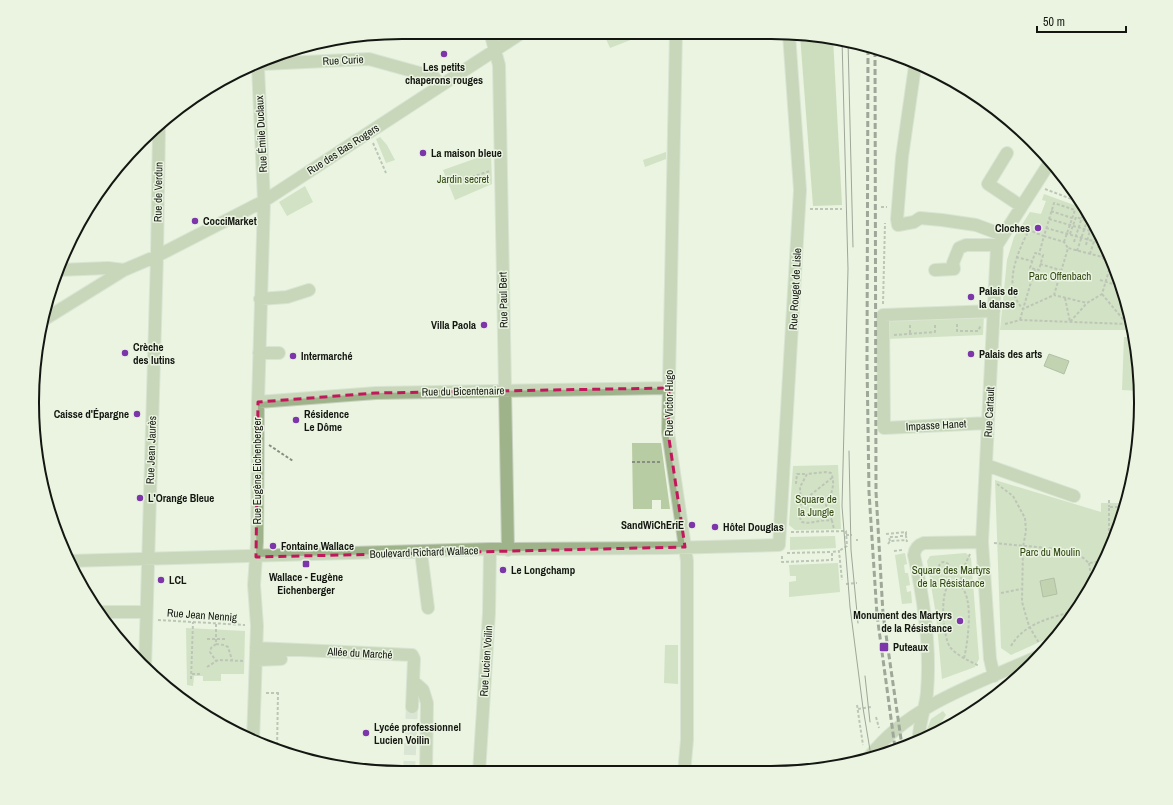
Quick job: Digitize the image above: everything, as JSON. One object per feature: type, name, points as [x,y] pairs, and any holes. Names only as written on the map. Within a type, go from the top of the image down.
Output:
[{"type":"street","points":[[491,39],[494,51]]},
{"type":"street","name":"Rue des Bas Rogers","points":[[49,316],[124,270],[157,256],[264,201],[512,39]]},
{"type":"street","name":"Rue Victor Hugo","points":[[676,39],[668,432],[687,561],[687,740],[685,766]]},
{"type":"street","name":"Rue Rouget de Lisle","points":[[779,545],[800,190],[789,40]]},
{"type":"street","name":"Rue Paul Bert","points":[[494,51],[499,65],[508,550]]},
{"type":"street","name":"Rue Curie","points":[[272,64],[369,59],[434,76],[441,85]]},
{"type":"street","name":"Rue Émile Duclaux","points":[[258,69],[264,201]]},
{"type":"street","points":[[915,69],[902,157],[897,219],[898,225],[914,222],[920,218],[976,225],[1000,240]]},
{"type":"street","name":"Rue de Verdun","points":[[157,256],[159,133]]},
{"type":"street","points":[[1007,153],[988,184],[1022,206]]},
{"type":"street","points":[[935,270],[954,269],[953,263],[959,248],[966,245],[1000,240],[1047,167]]},
{"type":"street","name":"Rue Eugène Eichenberger","points":[[253,734],[257,626],[254,585],[256,557],[260,299],[264,201]]},
{"type":"street","name":"Rue Cartault","points":[[994,676],[990,659],[982,542],[993,324],[1000,240]]},
{"type":"street","name":"Rue Jean Jaurès","points":[[145,660],[157,256]]},
{"type":"street","points":[[64,270],[92,268],[124,270]]},
{"type":"street","points":[[92,268],[98,279],[98,287]]},
{"type":"street","points":[[260,299],[287,297],[309,290]]},
{"type":"street","points":[[883,336],[883,315],[994,311]]},
{"type":"street","name":"Impasse Hanet","points":[[883,336],[884,428],[988,423]]},
{"type":"street","points":[[259,353],[279,353]]},
{"type":"street","name":"Rue du Bicentenaire","points":[[258,402],[376,393],[669,388]]},
{"type":"street","points":[[986,470],[1074,496]]},
{"type":"street","points":[[920,734],[926,708],[927,690],[926,624],[914,555],[919,545],[924,542],[982,542]]},
{"type":"street","name":"Boulevard Richard Wallace","points":[[75,561],[256,557],[490,549],[508,550],[779,545]]},
{"type":"street","name":"Rue Lucien Voilin","points":[[479,766],[489,613],[490,549]]},
{"type":"street","points":[[421,552],[428,608]]},
{"type":"street","points":[[106,612],[146,616]]},
{"type":"street","points":[[256,654],[281,659]]},
{"type":"street","name":"Allée du Marché","points":[[256,654],[412,655],[414,659],[412,707]]},
{"type":"street","points":[[874,751],[882,741],[926,708],[1026,662]]},
{"type":"street","points":[[413,681],[423,690],[427,703],[426,766]]},
{"type":"path","points":[[369,133],[386,173]]},
{"type":"path","points":[[453,183],[501,167]]},
{"type":"path","points":[[1035,185],[1072,199]]},
{"type":"path","points":[[1039,254],[1054,203],[1075,210],[1072,218],[1072,225]]},
{"type":"path","points":[[881,207],[887,207],[886,214]]},
{"type":"path","points":[[809,209],[842,209]]},
{"type":"path","points":[[1051,211],[1072,218]]},
{"type":"path","points":[[1074,242],[1082,216]]},
{"type":"path","points":[[1064,242],[1076,217],[1084,220]]},
{"type":"path","points":[[1049,219],[1090,231],[1086,245]]},
{"type":"path","points":[[883,315],[885,221]]},
{"type":"path","points":[[1077,250],[1086,223]]},
{"type":"path","points":[[1046,228],[1097,242]]},
{"type":"path","points":[[1023,309],[1016,301],[1013,278],[1015,257],[1029,230],[1064,242],[1068,248],[1102,257],[1105,261]]},
{"type":"path","points":[[1090,254],[1094,241]]},
{"type":"path","points":[[1054,295],[1060,270],[1068,248]]},
{"type":"path","points":[[1035,253],[1039,254],[1043,255],[1038,270],[1030,268],[1035,253]]},
{"type":"path","points":[[1015,257],[1032,261]]},
{"type":"path","points":[[1040,264],[1060,270]]},
{"type":"path","points":[[1020,320],[1035,269]]},
{"type":"path","points":[[1070,322],[1087,302],[1102,294],[1109,271]]},
{"type":"path","points":[[1100,280],[1113,282]]},
{"type":"path","points":[[1102,294],[1125,321]]},
{"type":"path","points":[[1023,309],[1054,295],[1087,302]]},
{"type":"path","points":[[1065,298],[1070,322]]},
{"type":"path","points":[[957,324],[957,331],[978,331],[981,325],[1008,324],[1020,320],[1125,324]]},
{"type":"path","points":[[883,336],[935,332],[935,322]]},
{"type":"path","points":[[266,443],[293,461]]},
{"type":"path","points":[[632,462],[664,462]]},
{"type":"path","points":[[986,470],[1018,502],[1026,524],[1023,546],[1024,567],[1021,589],[1022,602],[1029,626],[1038,642]]},
{"type":"path","points":[[792,482],[796,483],[797,474],[831,473],[833,477],[833,486],[826,505],[834,529]]},
{"type":"path","points":[[807,474],[800,487],[799,516],[802,522],[809,524],[825,519],[832,521]]},
{"type":"path","points":[[800,496],[808,497],[833,477]]},
{"type":"path","points":[[1109,500],[1109,534]]},
{"type":"path","points":[[1109,507],[1119,507]]},
{"type":"path","points":[[800,510],[805,511]]},
{"type":"path","points":[[791,553],[840,552],[847,546],[846,531],[794,532]]},
{"type":"path","points":[[886,534],[906,532],[907,540],[890,541]]},
{"type":"path","points":[[846,535],[852,535]]},
{"type":"path","points":[[888,544],[890,537],[906,536]]},
{"type":"path","points":[[982,542],[1068,550],[1081,556],[1089,563],[1091,574]]},
{"type":"path","points":[[782,562],[832,560],[832,552]]},
{"type":"path","points":[[840,552],[842,580]]},
{"type":"path","points":[[964,658],[968,642],[968,609],[967,600],[960,585],[962,572],[970,553]]},
{"type":"path","points":[[949,569],[949,565],[945,562],[939,567],[942,572],[949,569],[962,572]]},
{"type":"path","points":[[1089,563],[1097,562]]},
{"type":"path","points":[[960,585],[955,583],[948,586],[944,590],[947,640],[950,647],[964,658],[979,666]]},
{"type":"path","points":[[846,584],[857,584]]},
{"type":"path","points":[[1001,593],[1021,589]]},
{"type":"path","points":[[1011,646],[1016,636],[1029,626],[1066,614]]},
{"type":"path","name":"Rue Jean Nennig","points":[[146,616],[193,622],[257,626]]},
{"type":"path","points":[[192,679],[193,622]]},
{"type":"path","points":[[940,622],[945,622]]},
{"type":"path","points":[[215,660],[212,657],[210,650],[216,644],[216,624]]},
{"type":"path","points":[[207,639],[227,639]]},
{"type":"path","points":[[216,644],[226,645],[231,654],[232,660]]},
{"type":"path","points":[[206,667],[215,660],[232,660],[256,654]]},
{"type":"path","points":[[192,674],[200,674]]},
{"type":"path","points":[[277,744],[278,693]]},
{"type":"path","points":[[857,705],[862,739]]},
{"type":"path","points":[[858,709],[871,707]]},
{"type":"highlighted area","points":[[669,388],[668,432],[685,547],[256,557],[258,402],[376,393]]},
{"type":"green space","points":[[606,39],[633,39],[610,48]]},
{"type":"green space","points":[[380,137],[387,145],[395,160],[386,163],[376,139]]},
{"type":"green space","points":[[666,152],[666,159],[645,167],[643,160]]},
{"type":"green space","name":"Jardin secret","points":[[491,153],[492,184],[455,200],[443,170]]},
{"type":"green space","points":[[305,186],[313,202],[287,216],[279,202]]},
{"type":"green space","name":"Parc Offenbach","points":[[1044,194],[1076,206],[1097,242],[1106,263],[1122,308],[1127,330],[1000,330],[1007,260],[1014,237],[1030,212],[1041,214],[1046,201],[1042,200]]},
{"type":"green space","points":[[984,314],[983,335],[886,339],[886,317]]},
{"type":"green space","points":[[1124,337],[1128,337],[1131,355],[1134,391],[1122,390]]},
{"type":"green space","points":[[632,443],[661,443],[670,509],[661,509],[661,500],[652,500],[652,509],[633,509]]},
{"type":"green space","name":"Square de la Jungle","points":[[838,465],[841,529],[795,530],[789,525],[793,466]]},
{"type":"green space","name":"Parc du Moulin","points":[[995,480],[1101,512],[1101,503],[1120,503],[1097,563],[1073,604],[1059,624],[1047,639],[1011,655],[1001,648]]},
{"type":"green space","points":[[835,536],[836,548],[790,550],[790,537]]},
{"type":"green space","points":[[905,553],[907,564],[904,565],[905,573],[908,573],[910,585],[906,586],[907,592],[911,591],[912,603],[902,604],[895,555]]},
{"type":"green space","name":"Square des Martyrs de la Résistance","points":[[966,553],[971,558],[979,659],[975,667],[942,679],[936,615],[927,561],[930,556]]},
{"type":"green space","points":[[838,563],[840,592],[789,597],[789,582],[796,581],[796,576],[790,576],[789,565]]},
{"type":"green space","points":[[186,628],[245,631],[244,674],[221,674],[221,681],[203,681],[203,676],[194,676],[193,686],[187,685]]},
{"type":"green space","points":[[665,645],[678,645],[678,684],[664,683]]},
{"type":"green space","points":[[943,711],[946,715],[940,724],[926,731],[931,719]]},
{"type":"shaded area","points":[[800,41],[833,45],[842,205],[813,206]]},
{"type":"shaded area","points":[[1049,354],[1069,361],[1064,374],[1044,366]]},
{"type":"shaded area","points":[[1054,578],[1057,594],[1043,597],[1040,581]]},
{"type":"tunnel","points":[[409,766],[412,707]]},
{"type":"tram line","points":[[842,46],[848,269],[842,506],[850,607],[870,752]]},
{"type":"tram line","points":[[848,47],[853,247]]},
{"type":"tram line","points":[[849,451],[851,550],[858,623]]},
{"type":"tram line","points":[[865,676],[870,722]]},
{"type":"railway","points":[[868,52],[867,361],[869,492],[877,615],[894,744]]},
{"type":"railway","points":[[875,54],[876,492],[883,614],[901,741]]},
{"type":"place","name":"Les petits chaperons rouges","points":[[444,54]]},
{"type":"place","name":"La maison bleue","points":[[423,153]]},
{"type":"place","name":"CocciMarket","points":[[195,221]]},
{"type":"place","name":"Cloches","points":[[1038,228]]},
{"type":"place","name":"Palais de la danse","points":[[971,297]]},
{"type":"place","name":"Villa Paola","points":[[484,325]]},
{"type":"place","name":"Crèche des lutins","points":[[125,353]]},
{"type":"place","name":"Palais des arts","points":[[971,354]]},
{"type":"place","name":"Intermarché","points":[[293,356]]},
{"type":"place","name":"Caisse d'Épargne","points":[[137,414]]},
{"type":"place","name":"Résidence Le Dôme","points":[[296,420]]},
{"type":"place","name":"L'Orange Bleue","points":[[140,498]]},
{"type":"place","name":"SandWiChEriE","points":[[692,525]]},
{"type":"place","name":"Hôtel Douglas","points":[[715,527]]},
{"type":"place","name":"Fontaine Wallace","points":[[273,546]]},
{"type":"place","name":"Wallace - Eugène Eichenberger","points":[[306,564]]},
{"type":"place","name":"Le Longchamp","points":[[503,570]]},
{"type":"place","name":"LCL","points":[[161,580]]},
{"type":"place","name":"Monument des Martyrs de la Résistance","points":[[960,621]]},
{"type":"place","name":"Puteaux","points":[[884,647]]},
{"type":"place","name":"Lycée professionnel Lucien Voilin","points":[[366,733]]}]
